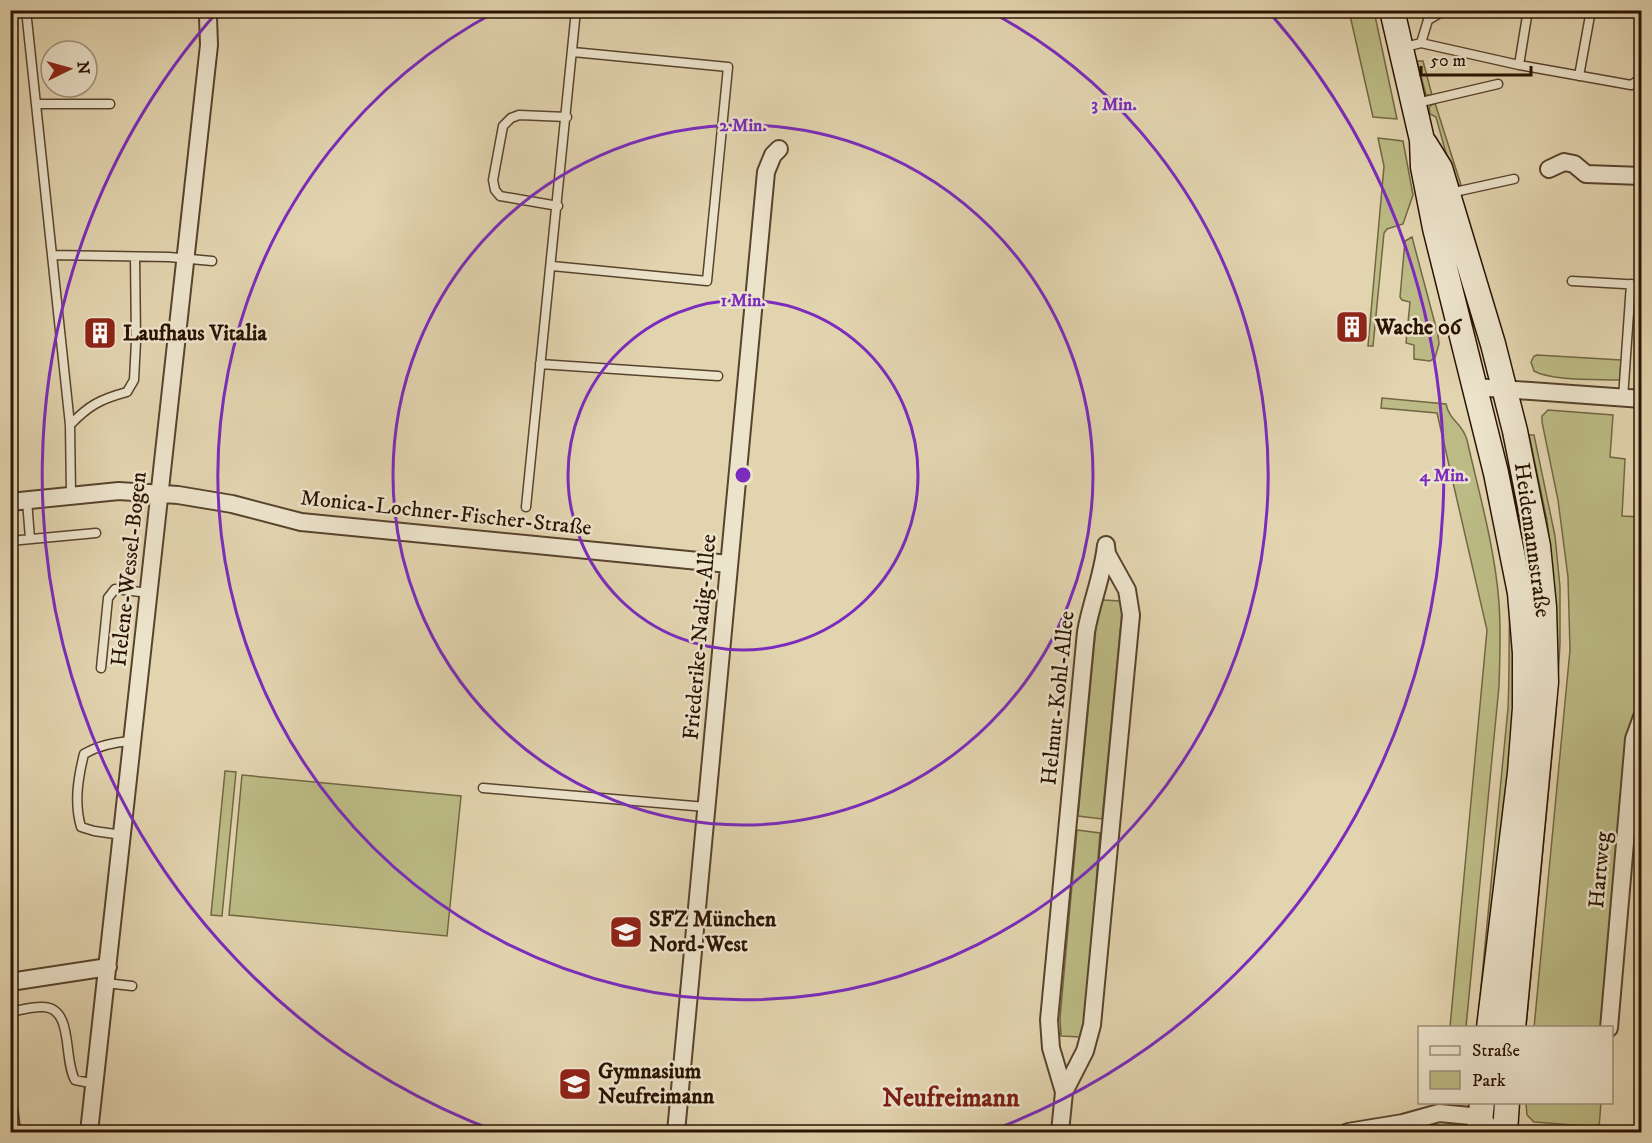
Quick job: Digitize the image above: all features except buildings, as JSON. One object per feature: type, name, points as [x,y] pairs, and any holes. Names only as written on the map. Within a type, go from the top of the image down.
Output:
[{"type":"main road","name":"Heidemannstraße","points":[[1392,10],[1411,45],[1414,104],[1422,140],[1423,167],[1435,228],[1496,473],[1520,593],[1525,654],[1525,708],[1520,773],[1489,1026]]},
{"type":"main road","name":"Heidemannstraße","points":[[1422,140],[1440,168],[1505,390],[1538,546],[1546,656],[1542,734],[1513,1026]]},
{"type":"main road","points":[[1504,1132],[1507,1104]]},
{"type":"street","name":"Helene-Wessel-Bogen","points":[[89,1132],[209,45],[208,18],[205,10]]},
{"type":"street","name":"Friederike-Nadig-Allee","points":[[676,1132],[766,172],[773,155],[779,149]]},
{"type":"street","points":[[1549,169],[1564,162],[1574,164],[1586,174],[1641,176]]},
{"type":"street","points":[[1475,387],[1641,399]]},
{"type":"street","name":"Monica-Lochner-Fischer-Straße","points":[[19,501],[119,491],[160,494],[214,500],[301,522],[729,564]]},
{"type":"street","name":"Helmut-Kohl-Allee","points":[[1060,1132],[1064,1092],[1085,1051],[1092,1025],[1131,615],[1127,590],[1107,554],[1106,545],[1101,575],[1091,605],[1086,632],[1049,1020],[1051,1048],[1064,1092]]},
{"type":"street","name":"Hartweg","points":[[1609,1026],[1634,739],[1641,717]]},
{"type":"street","points":[[10,982],[107,975]]},
{"type":"street","points":[[1348,1132],[1403,1123],[1439,1113],[1484,1121]]},
{"type":"lane","points":[[26,10],[70,425],[71,495]]},
{"type":"lane","points":[[525,507],[552,266],[576,10]]},
{"type":"lane","points":[[1519,65],[1528,10]]},
{"type":"lane","points":[[1579,76],[1591,10]]},
{"type":"lane","points":[[1442,11],[1428,20],[1411,45],[1631,85],[1639,80],[1641,67]]},
{"type":"lane","points":[[552,266],[707,281],[728,67],[573,52]]},
{"type":"lane","points":[[1414,104],[1498,84]]},
{"type":"lane","points":[[36,104],[110,104]]},
{"type":"lane","points":[[558,206],[500,196],[495,190],[493,180],[503,126],[511,118],[519,115],[567,117]]},
{"type":"lane","points":[[1448,193],[1514,179]]},
{"type":"lane","points":[[52,255],[213,261]]},
{"type":"lane","points":[[70,425],[86,408],[111,396],[127,392],[134,380],[135,257]]},
{"type":"lane","points":[[1572,281],[1641,285]]},
{"type":"lane","points":[[1623,398],[1631,284]]},
{"type":"lane","points":[[540,364],[718,376]]},
{"type":"lane","points":[[19,501],[30,539]]},
{"type":"lane","points":[[10,541],[96,533]]},
{"type":"lane","points":[[101,668],[108,598],[115,589],[149,593]]},
{"type":"lane","points":[[122,835],[81,827],[76,812],[79,774],[84,754],[107,744],[133,741]]},
{"type":"lane","points":[[483,788],[706,807]]},
{"type":"lane","points":[[107,975],[132,986]]},
{"type":"lane","points":[[10,1012],[45,1006],[58,1014],[64,1023],[70,1071],[75,1080],[95,1084]]},
{"type":"lane","points":[[10,1084],[16,1132]]},
{"type":"green space","points":[[1349,11],[1374,11],[1397,119],[1373,117]]},
{"type":"green space","points":[[1417,61],[1423,61],[1432,95],[1426,95]]},
{"type":"green space","points":[[1435,103],[1461,185],[1455,186],[1436,117],[1430,114],[1429,107]]},
{"type":"green space","points":[[1378,138],[1403,141],[1413,195],[1403,224],[1387,229],[1384,233],[1373,346],[1368,346],[1384,166]]},
{"type":"green space","points":[[1412,237],[1438,335],[1439,344],[1435,358],[1430,361],[1414,359],[1414,345],[1406,343],[1410,302],[1400,297],[1405,241]]},
{"type":"green space","points":[[1537,355],[1621,360],[1620,380],[1563,378],[1542,374],[1534,371],[1531,362]]},
{"type":"green space","points":[[1382,398],[1446,404],[1450,415],[1462,429],[1467,440],[1486,521],[1497,582],[1500,623],[1499,686],[1466,1026],[1450,1026],[1487,630],[1437,413],[1381,408]]},
{"type":"green space","points":[[1548,410],[1613,415],[1610,457],[1625,459],[1622,516],[1641,517],[1642,692],[1629,731],[1601,1026],[1534,1026],[1570,650],[1568,577],[1558,500],[1542,416]]},
{"type":"green space","points":[[1529,435],[1534,435],[1555,536],[1560,587],[1560,644],[1556,713],[1526,1026],[1521,1026],[1549,537]]},
{"type":"green space","points":[[1511,584],[1517,710],[1482,1026],[1477,1026],[1508,708]]},
{"type":"green space","points":[[1103,600],[1120,601],[1122,612],[1102,819],[1078,816],[1098,606]]},
{"type":"green space","points":[[225,771],[236,772],[222,916],[211,915]]},
{"type":"green space","points":[[242,775],[461,796],[447,936],[229,915]]},
{"type":"green space","points":[[1077,830],[1100,833],[1085,1023],[1080,1037],[1061,1036],[1060,1018]]},
{"type":"green space","points":[[1526,1104],[1601,1104],[1599,1127],[1534,1122],[1527,1115]]},
{"type":"place","name":"Wache 06","points":[[1352,327]]},
{"type":"place","name":"Laufhaus Vitalia","points":[[100,333]]},
{"type":"place","name":"SFZ München Nord-West","points":[[626,932]]},
{"type":"place","name":"Gymnasium Neufreimann","points":[[575,1084]]},
{"type":"district","name":"Neufreimann","points":[[951,1098]]}]
